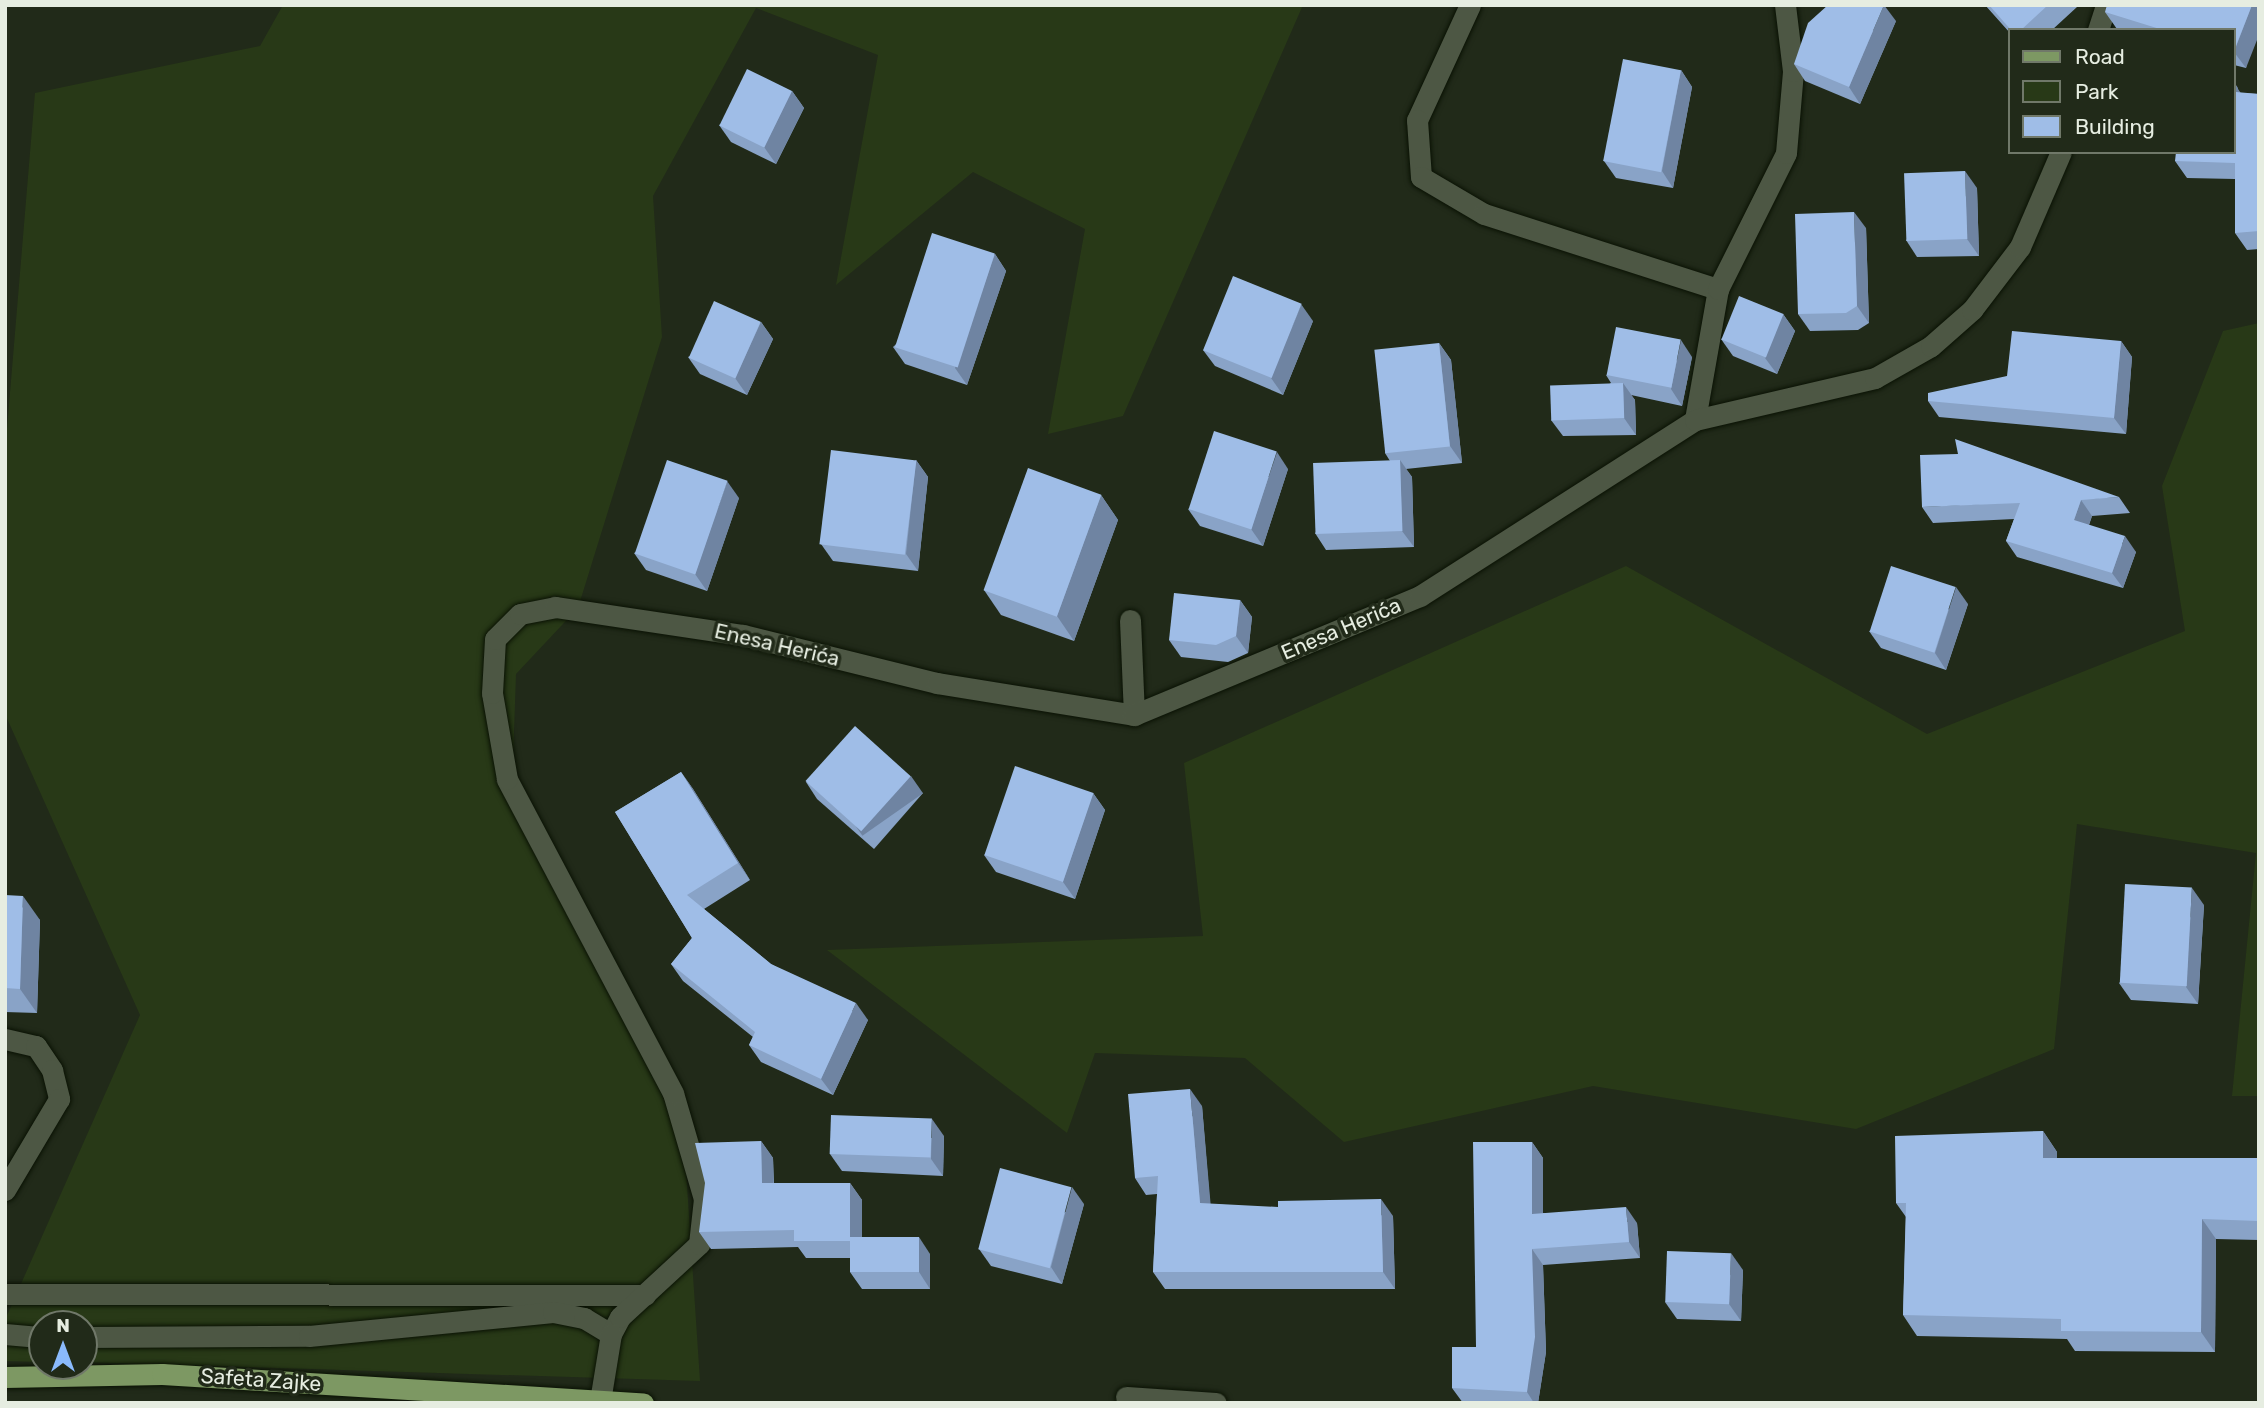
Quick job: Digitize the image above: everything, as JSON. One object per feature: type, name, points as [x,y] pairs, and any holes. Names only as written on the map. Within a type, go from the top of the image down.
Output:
[{"type":"main road","name":"Safeta Zajke","points":[[5,1377],[162,1374],[643,1403]]},
{"type":"street","points":[[1470,5],[1417,120],[1421,177],[1484,214],[1718,289]]},
{"type":"street","points":[[1695,420],[1718,289],[1786,153],[1793,71],[1786,5]]},
{"type":"street","points":[[2099,28],[2106,5]]},
{"type":"street","name":"Enesa Herića","points":[[611,1334],[645,1295],[666,1281],[699,1244],[704,1199],[673,1093],[507,779],[492,693],[495,639],[520,614],[555,607],[743,635],[937,683],[1134,715],[1420,596],[1695,420],[1875,378],[1931,346],[1972,310],[2020,247],[2060,154]]},
{"type":"street","points":[[1130,620],[1134,715]]},
{"type":"street","points":[[5,1039],[36,1046],[52,1070],[58,1099],[5,1190]]},
{"type":"street","points":[[5,1294],[645,1295]]},
{"type":"street","points":[[98,1337],[309,1336],[553,1312],[584,1318],[611,1334],[600,1401]]},
{"type":"street","points":[[5,1334],[28,1336]]},
{"type":"street","points":[[1126,1397],[1216,1403]]},
{"type":"green space","points":[[283,5],[1303,5],[1123,416],[1048,434],[1085,229],[973,172],[836,285],[878,55],[756,8],[653,196],[662,337],[578,608],[516,674],[512,790],[681,1095],[700,1381],[98,1362],[98,1310],[28,1310],[28,1362],[5,1361],[5,1320],[140,1015],[5,714],[5,453],[35,93],[260,46]]},
{"type":"green space","points":[[2259,323],[2259,1096],[2232,1096],[2256,853],[2077,824],[2054,1049],[1856,1129],[1593,1086],[1344,1142],[1245,1058],[1095,1053],[1067,1133],[827,950],[1203,936],[1184,763],[1626,566],[1927,734],[2185,631],[2162,486],[2223,331]]},
{"type":"building","points":[[1828,5],[1884,5],[1849,87],[1794,64],[1808,23]]},
{"type":"building","points":[[1989,5],[2048,5],[2023,28],[2009,28]]},
{"type":"building","points":[[2107,5],[2252,5],[2236,46],[2236,28],[2157,28],[2105,12]]},
{"type":"building","points":[[1623,59],[1681,70],[1661,172],[1603,161]]},
{"type":"building","points":[[747,69],[792,91],[764,148],[719,126]]},
{"type":"building","points":[[2236,92],[2259,94],[2259,231],[2235,233],[2235,163],[2175,161],[2176,154],[2236,154]]},
{"type":"building","points":[[1965,171],[1967,239],[1906,241],[1904,173]]},
{"type":"building","points":[[1854,212],[1857,306],[1846,313],[1798,314],[1795,214]]},
{"type":"building","points":[[932,233],[995,253],[958,368],[895,347]]},
{"type":"building","points":[[1233,276],[1302,304],[1272,378],[1203,350]]},
{"type":"building","points":[[1739,296],[1784,314],[1766,358],[1721,340]]},
{"type":"building","points":[[714,301],[761,322],[735,378],[689,358]]},
{"type":"building","points":[[1616,327],[1681,340],[1671,388],[1607,375]]},
{"type":"building","points":[[2012,331],[2121,341],[2114,418],[1928,401],[1928,393],[2007,376]]},
{"type":"building","points":[[1439,343],[1450,446],[1385,453],[1374,350]]},
{"type":"building","points":[[1623,383],[1624,418],[1551,421],[1550,386]]},
{"type":"building","points":[[1214,431],[1277,451],[1251,529],[1189,509]]},
{"type":"building","points":[[1955,439],[2119,497],[2081,500],[2074,520],[2125,536],[2112,573],[2006,541],[2020,503],[1922,507],[1920,455],[1958,454]]},
{"type":"building","points":[[831,450],[916,460],[905,555],[819,544]]},
{"type":"building","points":[[667,460],[728,481],[695,574],[635,554]]},
{"type":"building","points":[[1400,460],[1402,531],[1316,534],[1313,463]]},
{"type":"building","points":[[1028,468],[1101,495],[1057,617],[984,590]]},
{"type":"building","points":[[1891,566],[1956,587],[1934,653],[1870,632]]},
{"type":"building","points":[[1174,593],[1240,600],[1236,636],[1216,645],[1169,640]]},
{"type":"building","points":[[855,726],[911,776],[861,831],[805,781]]},
{"type":"building","points":[[1015,766],[1093,793],[1063,882],[984,855]]},
{"type":"building","points":[[681,772],[738,863],[687,895],[771,964],[856,1003],[821,1079],[749,1045],[755,1032],[671,964],[692,938],[615,812]]},
{"type":"building","points":[[2125,884],[2192,888],[2187,986],[2120,983]]},
{"type":"building","points":[[5,895],[23,896],[20,989],[5,988]]},
{"type":"building","points":[[1190,1089],[1200,1203],[1278,1207],[1278,1201],[1381,1199],[1383,1272],[1153,1272],[1158,1176],[1135,1178],[1128,1094]]},
{"type":"building","points":[[831,1115],[932,1119],[931,1158],[830,1154]]},
{"type":"building","points":[[2043,1131],[2043,1158],[2259,1158],[2259,1221],[2202,1219],[2201,1332],[2061,1331],[2061,1319],[1903,1315],[1906,1203],[1896,1203],[1895,1136]]},
{"type":"building","points":[[761,1141],[762,1183],[850,1183],[850,1237],[919,1237],[919,1272],[850,1272],[850,1241],[794,1241],[794,1230],[699,1232],[705,1183],[695,1143]]},
{"type":"building","points":[[1473,1142],[1532,1142],[1532,1214],[1626,1207],[1629,1242],[1532,1249],[1535,1337],[1527,1392],[1452,1388],[1452,1347],[1476,1347]]},
{"type":"building","points":[[1000,1168],[1071,1187],[1050,1268],[978,1249]]},
{"type":"building","points":[[1667,1251],[1731,1253],[1729,1304],[1665,1302]]}]
